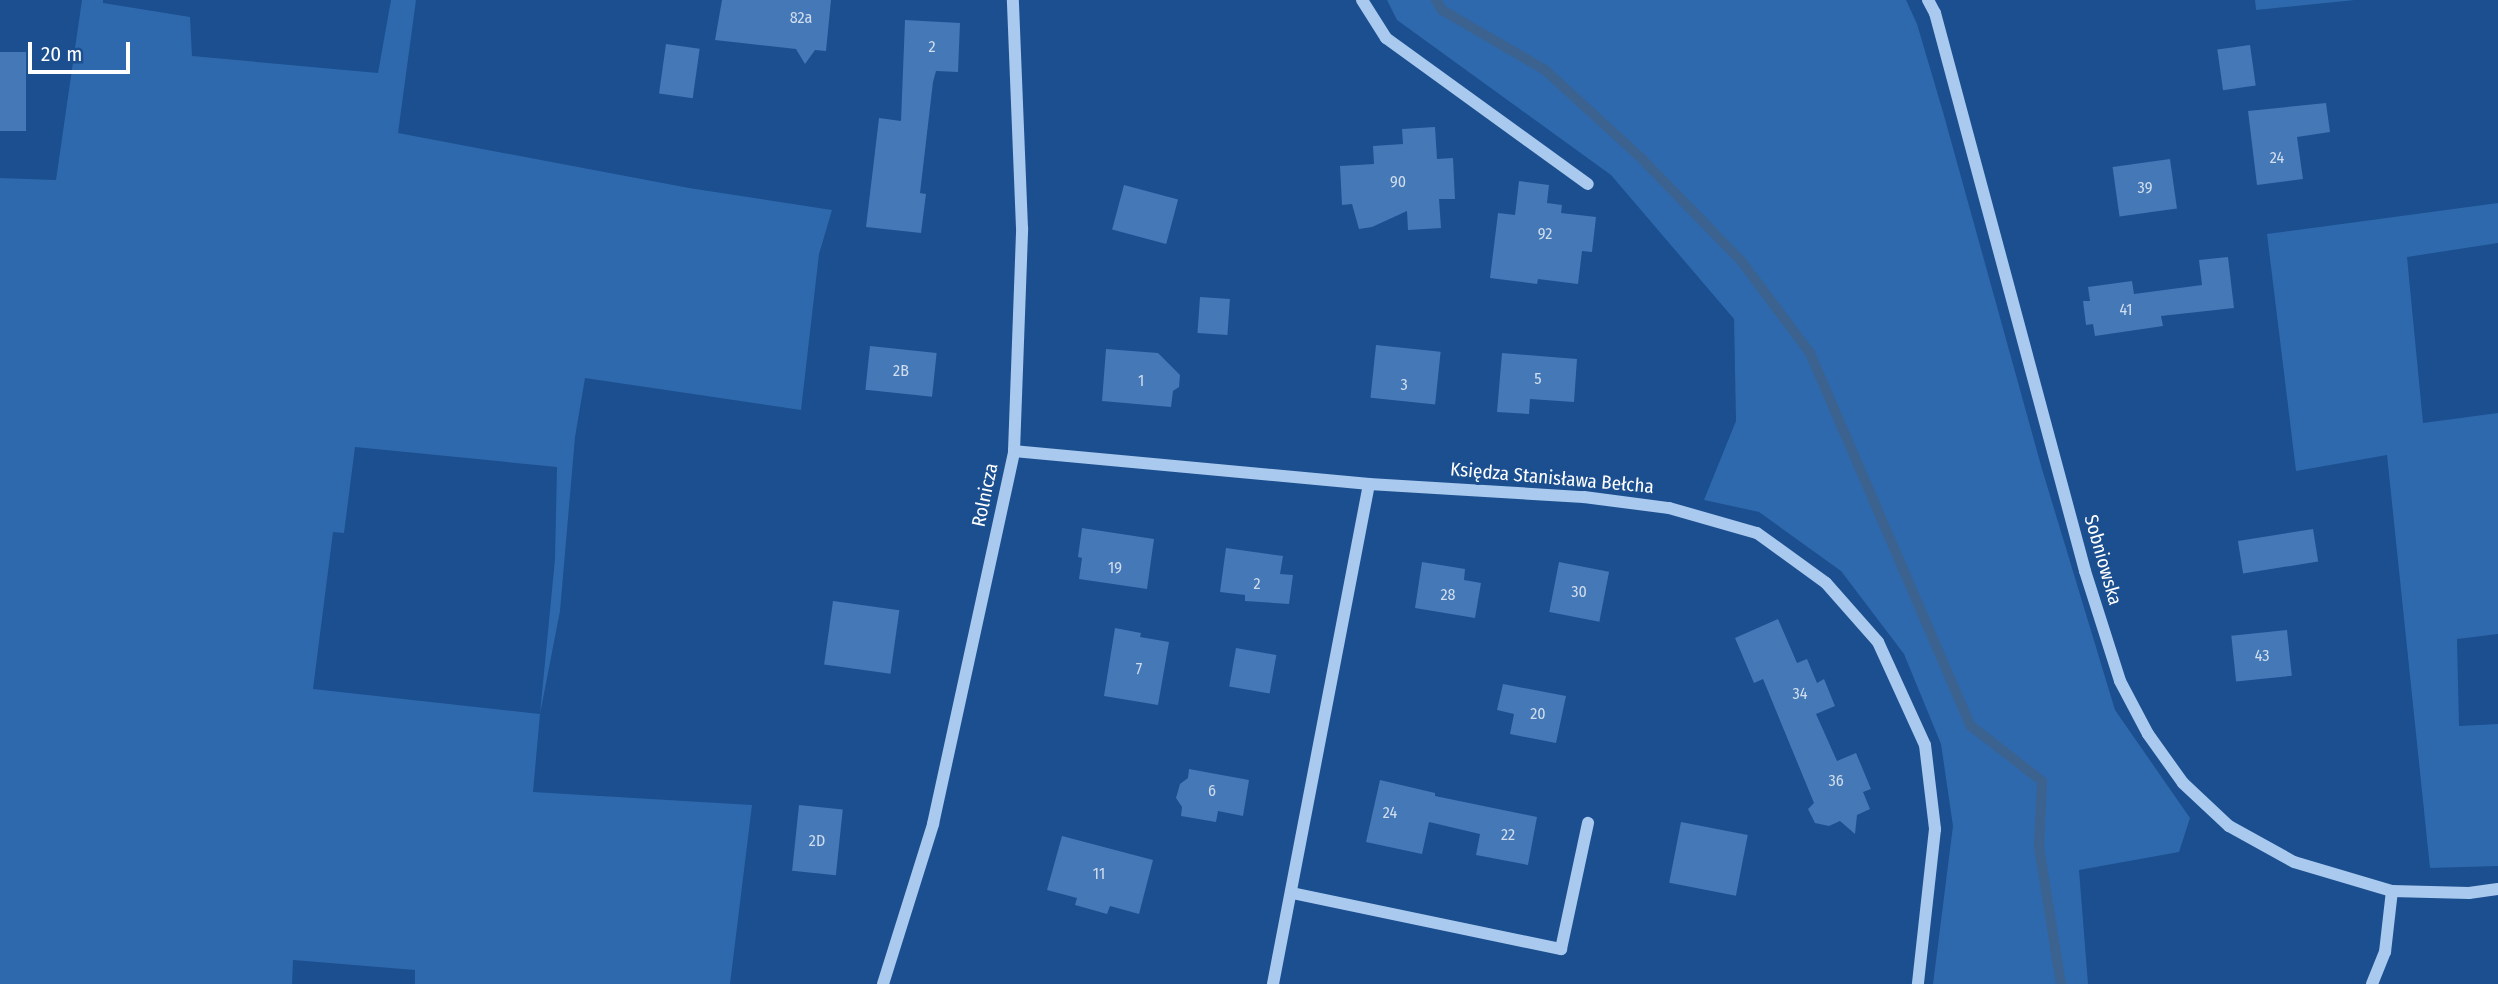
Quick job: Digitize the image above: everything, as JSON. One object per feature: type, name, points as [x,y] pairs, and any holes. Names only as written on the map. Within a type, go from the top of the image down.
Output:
[{"type":"street","name":"Rolnicza","points":[[883,984],[933,824],[1014,451],[1022,228],[1013,0]]},
{"type":"street","points":[[1362,0],[1386,38],[1588,184]]},
{"type":"street","name":"Sobniowska","points":[[1928,0],[1935,13],[2085,571],[2120,681],[2148,734],[2183,783],[2229,827],[2294,862],[2392,891],[2469,893],[2498,888]]},
{"type":"street","name":"Księdza Stanisława Bełcha","points":[[1014,451],[1369,484],[1584,496],[1669,508],[1757,533],[1826,583],[1878,642],[1925,745],[1935,829],[1918,984]]},
{"type":"street","points":[[1273,984],[1369,484]]},
{"type":"street","points":[[1292,893],[1561,949],[1588,822]]},
{"type":"street","points":[[2372,984],[2385,952],[2392,891]]},
{"type":"shaded area","points":[[82,0],[103,0],[103,3],[190,17],[192,56],[378,73],[391,0],[416,0],[398,133],[689,188],[832,210],[819,254],[801,410],[585,378],[575,437],[560,611],[540,714],[533,792],[752,805],[730,984],[415,984],[415,970],[293,960],[292,984],[0,984],[0,178],[56,180]],"holes":[[[355,447],[557,467],[555,559],[540,714],[313,689],[333,532],[344,533]]]},
{"type":"shaded area","points":[[1387,0],[1906,0],[1917,24],[1943,112],[2042,469],[2115,710],[2190,818],[2179,852],[2079,870],[2088,984],[1933,984],[1953,826],[1941,744],[1904,654],[1841,571],[1759,512],[1704,500],[1736,421],[1734,319],[1611,175],[1397,20]]},
{"type":"shaded area","points":[[2255,0],[2355,0],[2256,10]]},
{"type":"shaded area","points":[[2498,203],[2498,243],[2407,257],[2423,423],[2498,413],[2498,634],[2457,639],[2459,726],[2498,724],[2498,866],[2430,868],[2387,455],[2296,471],[2267,234]]},
{"type":"building","points":[[722,0],[831,0],[826,51],[815,50],[805,64],[796,49],[715,40]]},
{"type":"building","points":[[905,20],[960,23],[958,72],[936,71],[933,82],[920,193],[926,194],[921,233],[866,227],[879,118],[901,121]]},
{"type":"building","points":[[666,44],[700,49],[693,98],[659,94]]},
{"type":"building","points":[[2250,45],[2256,86],[2223,90],[2217,50]]},
{"type":"building","points":[[0,52],[26,52],[26,131],[0,131]]},
{"type":"building","points":[[2326,103],[2330,132],[2297,137],[2303,179],[2257,185],[2248,111]]},
{"type":"building","points":[[1435,127],[1437,159],[1453,158],[1455,199],[1439,199],[1441,228],[1408,230],[1407,211],[1372,227],[1359,229],[1352,204],[1342,205],[1340,166],[1374,164],[1373,146],[1403,144],[1402,129]]},
{"type":"building","points":[[2170,159],[2177,209],[2120,217],[2113,167]]},
{"type":"building","points":[[1519,181],[1549,185],[1547,203],[1562,205],[1561,213],[1596,217],[1592,252],[1582,251],[1578,284],[1538,279],[1537,284],[1490,278],[1498,213],[1515,215]]},
{"type":"building","points":[[1124,185],[1178,199],[1166,244],[1112,229]]},
{"type":"building","points":[[2228,257],[2234,308],[2161,316],[2163,326],[2095,336],[2093,324],[2086,325],[2083,301],[2090,301],[2088,287],[2132,281],[2134,294],[2202,285],[2199,260]]},
{"type":"building","points":[[1200,297],[1230,299],[1227,335],[1197,333]]},
{"type":"building","points":[[1376,345],[1441,352],[1435,405],[1370,398]]},
{"type":"building","points":[[870,346],[937,353],[932,397],[865,390]]},
{"type":"building","points":[[1106,349],[1158,353],[1180,375],[1179,387],[1173,391],[1171,407],[1102,401]]},
{"type":"building","points":[[1502,353],[1577,359],[1574,402],[1530,399],[1529,414],[1497,412]]},
{"type":"building","points":[[1082,528],[1154,539],[1147,589],[1079,579],[1082,558],[1078,557]]},
{"type":"building","points":[[2313,529],[2318,562],[2243,573],[2238,541]]},
{"type":"building","points":[[1226,548],[1283,556],[1280,574],[1293,575],[1289,604],[1245,601],[1245,595],[1220,592]]},
{"type":"building","points":[[1422,562],[1465,569],[1464,580],[1481,583],[1475,618],[1415,608]]},
{"type":"building","points":[[1559,562],[1609,572],[1599,622],[1549,612]]},
{"type":"building","points":[[833,601],[899,610],[890,674],[824,664]]},
{"type":"building","points":[[1778,619],[1797,663],[1807,659],[1817,683],[1824,679],[1835,706],[1816,714],[1837,761],[1856,753],[1871,789],[1863,792],[1870,809],[1857,815],[1855,834],[1840,821],[1829,826],[1815,823],[1808,809],[1814,803],[1763,679],[1754,683],[1735,638]]},
{"type":"building","points":[[1115,628],[1141,633],[1140,637],[1169,642],[1158,705],[1104,696]]},
{"type":"building","points":[[2287,630],[2292,676],[2236,682],[2231,636]]},
{"type":"building","points":[[1236,648],[1276,655],[1270,694],[1229,686]]},
{"type":"building","points":[[1503,684],[1566,696],[1556,743],[1510,734],[1514,714],[1497,710]]},
{"type":"building","points":[[1189,769],[1249,780],[1243,816],[1218,811],[1216,822],[1181,816],[1182,807],[1176,798],[1180,784],[1188,778]]},
{"type":"building","points":[[1380,780],[1435,793],[1435,796],[1537,817],[1528,865],[1476,855],[1480,834],[1429,822],[1422,854],[1366,842]]},
{"type":"building","points":[[799,805],[843,810],[836,875],[792,871]]},
{"type":"building","points":[[1681,822],[1748,835],[1736,896],[1669,883]]},
{"type":"building","points":[[1062,836],[1153,860],[1139,914],[1110,906],[1107,914],[1075,905],[1077,898],[1047,890]]},
{"type":"waterway","points":[[1436,0],[1442,10],[1545,70],[1642,159],[1742,262],[1810,353],[1971,726],[2042,781],[2039,847],[2061,984]]}]
